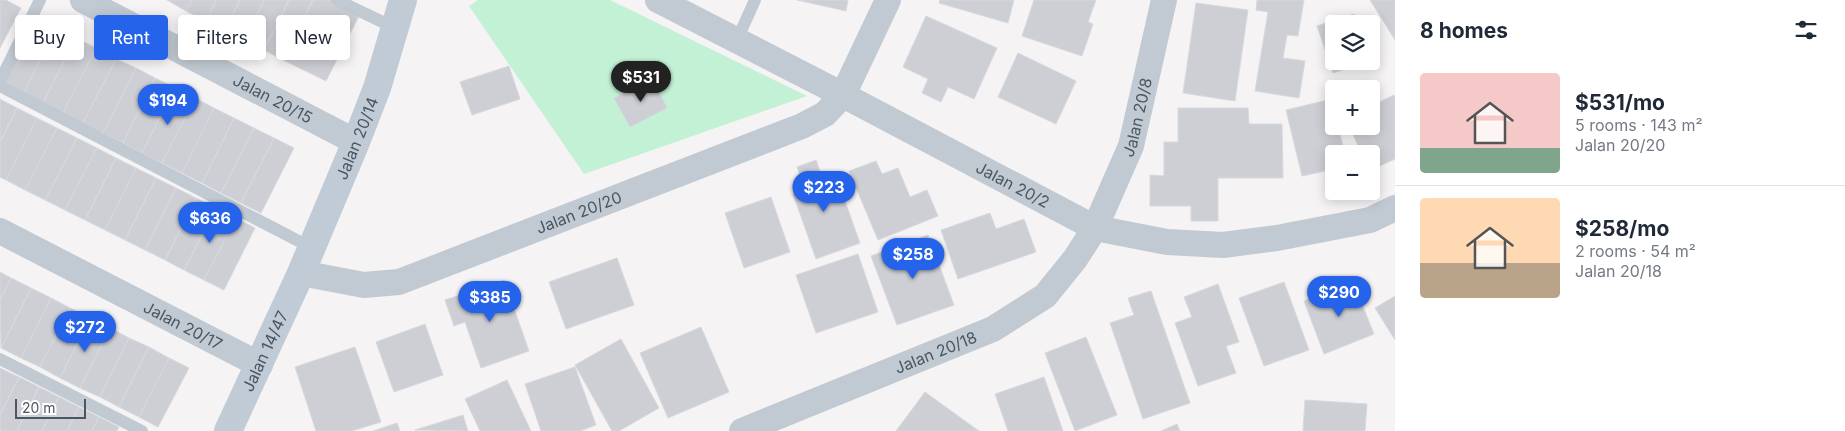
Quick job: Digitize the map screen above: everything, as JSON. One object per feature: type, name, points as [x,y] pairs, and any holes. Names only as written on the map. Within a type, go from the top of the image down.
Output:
[{"type":"street","name":"Jalan 20/15","points":[[83,0],[356,142]]},
{"type":"street","name":"Jalan 20/14","points":[[301,272],[377,88],[404,0]]},
{"type":"street","name":"Jalan 20/2","points":[[658,0],[1095,228],[1167,242],[1222,245],[1277,238],[1370,220],[1395,208]]},
{"type":"street","name":"Jalan 20/20","points":[[301,272],[364,285],[399,282],[802,126],[825,114],[843,95],[888,0]]},
{"type":"street","name":"Jalan 20/8","points":[[1095,228],[1131,146],[1164,0]]},
{"type":"street","name":"Jalan 20/18","points":[[742,431],[993,329],[1045,296],[1075,259],[1095,228]]},
{"type":"street","name":"Jalan 20/17","points":[[0,231],[260,365]]},
{"type":"street","name":"Jalan 14/47","points":[[228,431],[260,365],[301,272]]},
{"type":"lane","points":[[0,81],[40,0]]},
{"type":"lane","points":[[337,0],[395,28]]},
{"type":"lane","points":[[737,40],[755,0]]},
{"type":"lane","points":[[0,86],[312,248]]},
{"type":"lane","points":[[0,359],[142,431]]},
{"type":"green space","points":[[478,0],[610,0],[807,96],[584,174],[469,6]]},
{"type":"building","points":[[0,0],[6,0],[21,8],[17,15],[15,15],[15,19],[0,48]]},
{"type":"building","points":[[167,0],[192,0],[186,11]]},
{"type":"building","points":[[192,0],[216,0],[209,15],[194,15],[186,11]]},
{"type":"building","points":[[216,0],[240,0],[232,15],[209,15]]},
{"type":"building","points":[[240,0],[264,0],[256,15],[232,15]]},
{"type":"building","points":[[264,0],[289,0],[282,15],[276,15],[276,26],[266,46],[266,15],[256,15]]},
{"type":"building","points":[[289,0],[313,0],[306,15],[282,15]]},
{"type":"building","points":[[313,0],[332,0],[360,14],[350,34],[350,15],[306,15]]},
{"type":"building","points":[[797,0],[848,0],[846,11]]},
{"type":"building","points":[[940,0],[1014,0],[1008,23],[939,3]]},
{"type":"building","points":[[1034,0],[1096,0],[1088,22],[1093,24],[1082,56],[1022,36]]},
{"type":"building","points":[[1257,0],[1304,0],[1298,36],[1287,35],[1283,58],[1305,61],[1299,98],[1255,91],[1268,12],[1256,10]]},
{"type":"building","points":[[1370,0],[1395,0],[1395,40],[1380,15]]},
{"type":"building","points":[[1196,3],[1248,10],[1235,101],[1183,93]]},
{"type":"building","points":[[926,16],[997,48],[974,99],[948,87],[941,102],[922,93],[928,79],[903,67]]},
{"type":"building","points":[[1325,23],[1325,50],[1317,26]]},
{"type":"building","points":[[276,26],[276,56],[266,51],[266,46]]},
{"type":"building","points":[[84,42],[94,47],[94,52],[63,113],[43,103],[65,60],[84,60]]},
{"type":"building","points":[[94,52],[94,60],[115,60],[83,123],[63,113]]},
{"type":"building","points":[[1018,53],[1076,81],[1056,124],[998,97]]},
{"type":"building","points":[[16,60],[40,60],[24,93],[4,83]]},
{"type":"building","points":[[40,60],[65,60],[43,103],[24,93]]},
{"type":"building","points":[[115,60],[136,68],[103,133],[83,123]]},
{"type":"building","points":[[283,60],[337,60],[326,81]]},
{"type":"building","points":[[509,66],[520,99],[472,115],[460,82]]},
{"type":"building","points":[[136,68],[155,78],[123,143],[103,133]]},
{"type":"building","points":[[155,78],[175,88],[142,153],[123,143]]},
{"type":"building","points":[[652,78],[667,108],[630,127],[614,98]]},
{"type":"building","points":[[175,88],[195,98],[162,163],[142,153]]},
{"type":"building","points":[[1394,95],[1395,159],[1380,166],[1380,145],[1358,145],[1353,135],[1380,135],[1380,102]]},
{"type":"building","points":[[195,98],[214,108],[182,173],[162,163]]},
{"type":"building","points":[[0,99],[17,108],[0,142]]},
{"type":"building","points":[[1325,101],[1325,135],[1340,135],[1343,145],[1325,145],[1325,171],[1302,176],[1286,110]]},
{"type":"building","points":[[17,108],[37,118],[6,180],[0,177],[0,142]]},
{"type":"building","points":[[214,108],[234,118],[202,183],[182,173]]},
{"type":"building","points":[[1178,108],[1248,108],[1249,124],[1282,124],[1283,178],[1218,178],[1218,221],[1191,221],[1191,206],[1150,206],[1150,175],[1164,176],[1164,142],[1178,142]]},
{"type":"building","points":[[37,118],[57,128],[25,190],[6,180]]},
{"type":"building","points":[[234,118],[254,128],[221,193],[202,183]]},
{"type":"building","points":[[57,128],[77,138],[45,200],[25,190]]},
{"type":"building","points":[[254,128],[274,138],[241,203],[221,193]]},
{"type":"building","points":[[77,138],[97,148],[65,210],[45,200]]},
{"type":"building","points":[[274,138],[294,148],[261,213],[241,203]]},
{"type":"building","points":[[97,148],[116,158],[85,220],[65,210]]},
{"type":"building","points":[[116,158],[136,168],[105,230],[85,220]]},
{"type":"building","points":[[816,160],[823,180],[836,176],[860,243],[816,259],[793,194],[805,190],[797,167]]},
{"type":"building","points":[[876,161],[882,174],[898,168],[910,197],[927,190],[938,216],[878,240],[849,171]]},
{"type":"building","points":[[136,168],[156,178],[125,240],[105,230]]},
{"type":"building","points":[[156,178],[176,188],[145,250],[125,240]]},
{"type":"building","points":[[176,188],[196,198],[165,260],[145,250]]},
{"type":"building","points":[[771,197],[790,252],[744,268],[725,213]]},
{"type":"building","points":[[196,198],[216,208],[184,270],[165,260]]},
{"type":"building","points":[[216,208],[236,218],[204,280],[184,270]]},
{"type":"building","points":[[990,213],[996,229],[1024,219],[1036,252],[958,279],[941,230]]},
{"type":"building","points":[[236,218],[255,228],[224,290],[204,280]]},
{"type":"building","points":[[928,235],[954,305],[897,325],[871,256]]},
{"type":"building","points":[[858,254],[878,312],[816,333],[796,275]]},
{"type":"building","points":[[617,258],[634,305],[566,329],[549,282]]},
{"type":"building","points":[[0,272],[11,278],[0,300]]},
{"type":"building","points":[[11,278],[31,288],[1,348],[0,300]]},
{"type":"building","points":[[504,280],[529,351],[481,368],[465,322],[454,326],[445,300]]},
{"type":"building","points":[[1284,282],[1309,350],[1264,366],[1239,298]]},
{"type":"building","points":[[1353,282],[1374,334],[1324,354],[1304,301]]},
{"type":"building","points":[[1218,284],[1239,342],[1226,346],[1236,373],[1198,386],[1175,323],[1192,317],[1184,297]]},
{"type":"building","points":[[31,288],[51,298],[21,358],[1,348]]},
{"type":"building","points":[[1151,291],[1190,403],[1143,419],[1110,323],[1134,315],[1128,298]]},
{"type":"building","points":[[1395,296],[1395,340],[1375,308]]},
{"type":"building","points":[[51,298],[70,308],[40,367],[21,358]]},
{"type":"building","points":[[70,308],[90,318],[60,378],[40,367]]},
{"type":"building","points":[[90,318],[110,328],[80,388],[60,378]]},
{"type":"building","points":[[425,324],[443,375],[394,392],[376,342]]},
{"type":"building","points":[[701,327],[729,392],[668,418],[640,353]]},
{"type":"building","points":[[110,328],[129,338],[100,397],[80,388]]},
{"type":"building","points":[[1086,337],[1117,415],[1075,431],[1045,353]]},
{"type":"building","points":[[129,338],[149,347],[119,407],[100,397]]},
{"type":"building","points":[[621,339],[659,408],[619,431],[612,431],[575,365]]},
{"type":"building","points":[[149,347],[169,358],[139,417],[119,407]]},
{"type":"building","points":[[355,347],[381,422],[352,431],[316,431],[295,367]]},
{"type":"building","points":[[169,358],[189,368],[158,427],[139,417]]},
{"type":"building","points":[[575,367],[596,425],[580,431],[541,431],[525,384]]},
{"type":"building","points":[[0,368],[19,377],[0,415]]},
{"type":"building","points":[[19,377],[39,387],[17,431],[0,431],[0,415]]},
{"type":"building","points":[[1044,377],[1063,431],[1008,431],[995,394]]},
{"type":"building","points":[[507,380],[531,431],[480,431],[465,399]]},
{"type":"building","points":[[39,387],[59,397],[42,431],[17,431]]},
{"type":"building","points":[[925,392],[979,431],[896,431]]},
{"type":"building","points":[[59,397],[79,407],[67,431],[42,431]]},
{"type":"building","points":[[1305,400],[1367,404],[1365,431],[1303,431]]},
{"type":"building","points":[[79,407],[99,417],[92,431],[67,431]]},
{"type":"building","points":[[463,415],[468,431],[415,430]]},
{"type":"building","points":[[99,417],[119,427],[117,431],[92,431]]},
{"type":"building","points":[[397,423],[400,431],[373,431]]},
{"type":"building","points":[[1177,424],[1180,431],[1161,431]]}]
